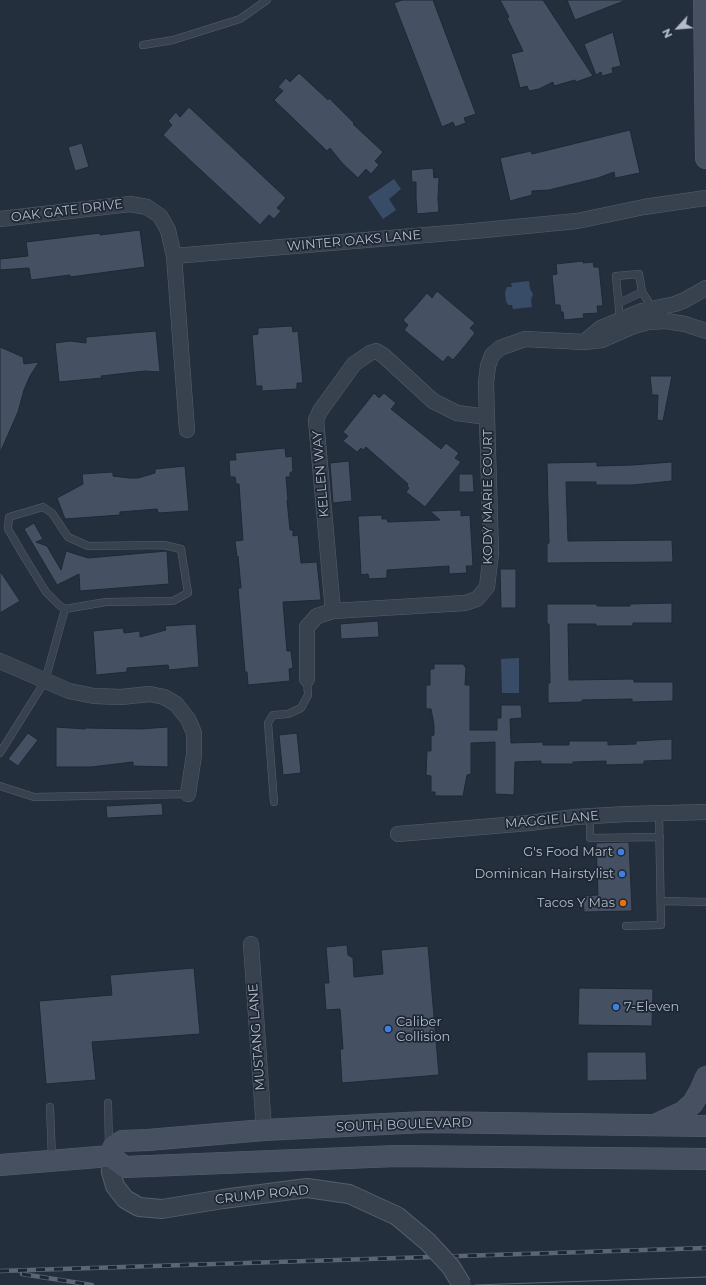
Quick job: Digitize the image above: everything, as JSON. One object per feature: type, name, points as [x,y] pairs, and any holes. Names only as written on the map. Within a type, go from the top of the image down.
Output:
[{"type":"main road","points":[[704,0],[706,158]]},
{"type":"main road","points":[[655,1125],[684,1112],[693,1103],[706,1077]]},
{"type":"main road","name":"SOUTH BOULEVARD","points":[[110,1156],[114,1146],[122,1141],[264,1130],[425,1122],[706,1126]]},
{"type":"main road","points":[[0,1165],[110,1156],[125,1167],[396,1156],[706,1159]]},
{"type":"street","name":"WINTER OAKS LANE","points":[[174,256],[474,232],[577,221],[644,207],[706,198]]},
{"type":"street","name":"OAK GATE DRIVE","points":[[0,219],[130,204],[147,207],[160,216],[168,230],[174,256]]},
{"type":"street","points":[[174,256],[187,430]]},
{"type":"street","name":"KODY MARIE COURT","points":[[307,679],[306,627],[317,616],[333,611],[465,603],[477,599],[487,587],[491,553],[486,383],[488,366],[492,355],[500,348],[525,340],[584,342],[602,340],[622,325],[634,326],[650,316],[686,300],[706,288]]},
{"type":"street","name":"KODY MARIE COURT","points":[[650,316],[666,321],[685,324],[706,332]]},
{"type":"street","name":"KELLEN WAY","points":[[333,611],[316,420],[320,411],[354,364],[370,353],[376,351],[383,355],[433,400],[457,413],[487,417]]},
{"type":"street","points":[[0,661],[69,691],[94,696],[121,697],[150,694],[164,697],[176,704],[188,719],[194,733],[194,755],[188,794]]},
{"type":"street","name":"MAGGIE LANE","points":[[398,834],[590,816],[706,812]]},
{"type":"street","name":"MUSTANG LANE","points":[[251,944],[264,1130]]},
{"type":"street","name":"CRUMP ROAD","points":[[110,1156],[111,1172],[115,1186],[125,1199],[139,1207],[162,1209],[307,1188],[349,1194],[397,1216],[428,1242],[451,1267],[462,1285]]},
{"type":"lane","points":[[143,45],[173,40],[240,19],[267,0]]},
{"type":"lane","points":[[622,325],[616,276],[639,274],[642,292],[648,300],[650,316]]},
{"type":"lane","points":[[619,304],[642,292]]},
{"type":"lane","points":[[43,507],[52,513],[68,537],[88,546],[164,545],[181,549],[188,593],[174,601],[106,602],[65,609],[58,605],[46,592],[25,558],[8,529],[9,517],[43,507]]},
{"type":"lane","points":[[0,752],[45,681],[65,609]]},
{"type":"lane","points":[[274,802],[268,723],[273,715],[288,714],[301,708],[308,695],[307,679]]},
{"type":"lane","points":[[0,786],[34,797],[188,794]]},
{"type":"lane","points":[[626,926],[661,925],[660,813]]},
{"type":"lane","points":[[590,816],[590,838],[660,837]]},
{"type":"lane","points":[[661,900],[706,902]]},
{"type":"lane","points":[[108,1103],[110,1156]]},
{"type":"lane","points":[[50,1107],[52,1161]]},
{"type":"water","points":[[394,179],[401,189],[389,199],[396,210],[383,219],[368,197]]},
{"type":"water","points":[[529,281],[530,289],[533,294],[531,300],[532,307],[513,309],[512,305],[508,305],[506,301],[505,292],[507,287],[512,287],[511,283]]},
{"type":"water","points":[[519,658],[519,693],[502,693],[501,659]]},
{"type":"building","points":[[402,0],[433,0],[476,114],[464,118],[466,123],[455,127],[453,122],[442,127],[394,3]]},
{"type":"building","points":[[500,0],[543,0],[593,76],[576,82],[575,80],[554,86],[553,82],[539,89],[529,91],[527,86],[520,88],[511,54],[523,51],[507,18],[509,17]]},
{"type":"building","points":[[567,0],[624,0],[624,1],[575,20]]},
{"type":"building","points":[[613,32],[621,66],[612,68],[613,73],[602,76],[601,72],[596,75],[584,44]]},
{"type":"building","points":[[299,73],[328,100],[329,98],[354,123],[353,124],[383,152],[375,161],[379,165],[371,174],[366,169],[358,178],[342,163],[330,148],[327,151],[274,100],[283,91],[278,87],[286,78],[290,82]]},
{"type":"building","points":[[189,107],[286,198],[277,208],[281,211],[274,219],[269,215],[260,225],[163,135],[172,125],[168,121],[176,112],[180,117]]},
{"type":"building","points":[[630,130],[640,173],[615,178],[614,172],[598,178],[549,190],[532,191],[532,195],[510,201],[500,158],[531,151],[532,154]]},
{"type":"building","points":[[82,143],[89,167],[75,171],[68,147]]},
{"type":"building","points":[[433,168],[434,178],[439,177],[439,212],[417,214],[416,182],[412,182],[411,170]]},
{"type":"building","points":[[140,230],[145,267],[70,277],[70,275],[31,280],[29,268],[0,270],[0,259],[28,256],[26,242],[100,233],[100,235]]},
{"type":"building","points":[[583,261],[583,263],[593,262],[594,267],[599,267],[603,306],[597,306],[598,313],[583,314],[584,318],[564,320],[560,305],[555,305],[552,275],[557,274],[556,264]]},
{"type":"building","points":[[437,291],[475,323],[470,328],[475,333],[464,347],[453,360],[448,356],[443,362],[404,330],[408,325],[403,320],[427,293],[432,298]]},
{"type":"building","points":[[292,326],[293,332],[298,331],[303,383],[297,383],[297,389],[262,391],[262,386],[256,386],[252,335],[258,334],[258,328]]},
{"type":"building","points":[[156,331],[160,372],[145,371],[101,376],[102,378],[59,382],[55,343],[70,341],[86,343],[86,337]]},
{"type":"building","points":[[0,347],[23,357],[24,364],[39,362],[30,376],[24,390],[18,412],[0,453]]},
{"type":"building","points":[[650,376],[672,376],[663,421],[657,420],[658,395],[652,395]]},
{"type":"building","points":[[374,393],[379,398],[384,393],[396,403],[391,409],[441,449],[446,443],[459,453],[455,458],[461,462],[425,507],[406,492],[409,488],[407,486],[408,484],[366,447],[363,450],[361,448],[357,452],[343,441],[348,436],[343,432]]},
{"type":"building","points":[[285,448],[286,457],[292,456],[293,471],[290,473],[290,477],[286,477],[290,530],[293,530],[293,536],[298,535],[301,563],[317,562],[321,600],[283,602],[287,651],[291,651],[293,668],[289,669],[290,681],[248,685],[247,672],[245,672],[238,588],[241,588],[235,541],[243,540],[239,484],[236,484],[235,477],[230,477],[229,460],[236,460],[235,453]]},
{"type":"building","points":[[349,461],[352,501],[333,503],[330,463]]},
{"type":"building","points":[[597,462],[597,466],[672,462],[672,481],[633,485],[596,485],[596,482],[566,482],[568,541],[672,540],[673,562],[547,563],[547,544],[549,543],[547,463]]},
{"type":"building","points":[[185,466],[189,511],[158,513],[157,509],[120,512],[120,515],[65,519],[57,498],[83,484],[82,474],[113,472],[113,476],[138,478],[155,473],[155,469]]},
{"type":"building","points":[[459,474],[473,474],[474,492],[459,492]]},
{"type":"building","points":[[461,510],[461,516],[470,515],[473,566],[466,566],[467,573],[449,574],[449,566],[387,570],[387,578],[369,579],[368,574],[361,575],[358,516],[382,515],[382,519],[387,519],[388,522],[440,520],[430,511]]},
{"type":"building","points":[[34,523],[43,539],[36,542],[47,546],[61,570],[66,551],[88,558],[167,551],[169,584],[80,591],[79,574],[57,585],[24,529]]},
{"type":"building","points":[[500,569],[516,569],[516,608],[501,608]]},
{"type":"building","points":[[0,571],[20,601],[0,613]]},
{"type":"building","points":[[672,603],[672,623],[633,623],[633,626],[568,624],[569,680],[634,679],[634,682],[673,682],[673,701],[632,702],[632,699],[582,700],[582,702],[548,703],[548,683],[550,683],[549,624],[547,624],[547,604],[597,604],[597,606],[630,606],[630,604]]},
{"type":"building","points":[[378,621],[379,637],[341,639],[340,624]]},
{"type":"building","points":[[196,624],[199,667],[169,670],[168,665],[127,668],[127,672],[96,675],[93,631],[123,628],[124,633],[140,631],[140,637],[166,630],[165,626]]},
{"type":"building","points":[[434,664],[463,664],[466,668],[465,685],[470,685],[470,730],[497,730],[497,718],[501,718],[501,705],[521,705],[522,718],[510,719],[511,743],[543,742],[543,745],[569,745],[569,741],[608,741],[608,745],[636,744],[636,741],[672,739],[672,760],[644,761],[644,764],[606,765],[606,761],[573,762],[573,764],[541,764],[541,761],[515,762],[514,795],[495,794],[495,742],[471,743],[471,774],[467,775],[463,796],[435,796],[435,792],[431,792],[431,776],[426,775],[427,751],[431,751],[431,736],[434,735],[434,725],[431,709],[426,709],[426,685],[430,685],[430,669],[434,669]]},
{"type":"building","points":[[56,727],[85,729],[140,729],[168,727],[168,767],[133,766],[133,762],[91,767],[56,767]]},
{"type":"building","points":[[28,733],[38,740],[18,766],[8,759]]},
{"type":"building","points":[[297,733],[301,773],[283,775],[279,735]]},
{"type":"building","points":[[162,803],[163,815],[107,818],[106,806]]},
{"type":"building","points":[[629,842],[632,911],[584,912],[583,896],[598,895],[596,843]]},
{"type":"building","name":"Caliber Collision","points":[[347,945],[348,955],[353,958],[354,977],[383,974],[381,950],[428,946],[439,1075],[342,1083],[340,1049],[343,1049],[340,1009],[326,1010],[324,983],[329,983],[326,947]]},
{"type":"building","points":[[194,968],[200,1034],[92,1042],[96,1080],[46,1084],[39,1001],[112,995],[110,975]]},
{"type":"building","name":"7-Eleven","points":[[579,988],[653,989],[652,1026],[578,1025]]},
{"type":"building","name":"7-Eleven","points":[[587,1052],[646,1052],[647,1080],[587,1081]]},
{"type":"tram line","points":[[475,1285],[706,1277]]},
{"type":"railway","points":[[0,1271],[706,1248]]},
{"type":"railway","points":[[22,1274],[92,1285]]},
{"type":"place","name":"G's Food Mart","points":[[621,852]]},
{"type":"place","name":"Dominican Hairstylist","points":[[622,874]]},
{"type":"place","name":"Tacos Y Mas","points":[[623,903]]},
{"type":"place","name":"7-Eleven","points":[[616,1007]]},
{"type":"place","name":"Caliber Collision","points":[[388,1029]]}]
